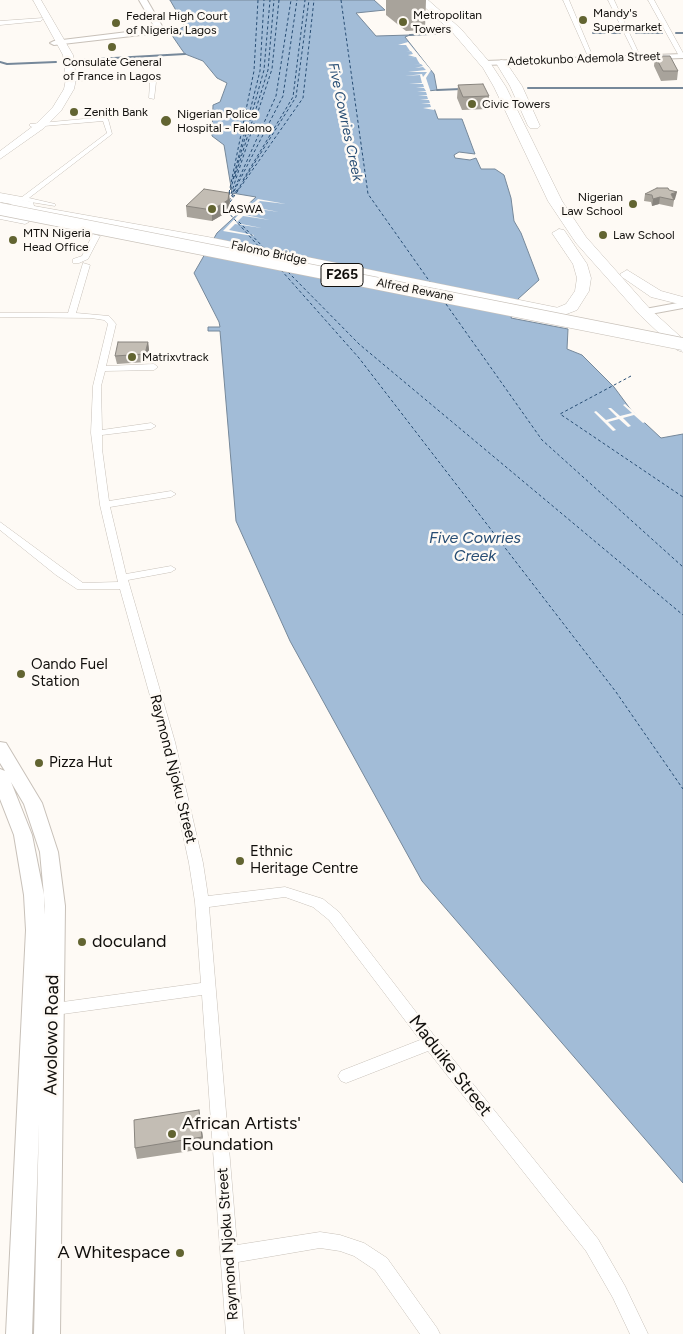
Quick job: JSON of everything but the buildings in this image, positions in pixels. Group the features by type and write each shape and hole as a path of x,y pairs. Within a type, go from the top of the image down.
{"highway":[{"path":"422,0 457,31 486,65 516,120 536,165 555,201 581,240 683,345"},
{"path":"433,0 465,26 501,64 522,96 539,137"},
{"path":"550,161 566,194 584,224 627,274 654,313 683,330"},
{"path":"536,165 547,211 582,268 584,283 572,307 559,312"},
{"path":"627,274 656,294 683,301"}],"main road":[{"path":"0,148 36,126 52,106 64,81 64,63 58,42 41,19 31,0"},
{"path":"0,156 57,110 69,89 71,79 70,63 37,0"},
{"name":"Adetokunbo Ademola Street","path":"486,65 683,57"},
{"name":"Adetokunbo Ademola Street","path":"592,60 683,57"},
{"name":"Alfred Rewane","path":"1,201 683,345"},
{"path":"0,215 158,243 222,248"},
{"name":"Falomo Bridge","path":"222,248 559,312 683,338"},
{"path":"654,313 683,307"},
{"name":"Awolowo Road","path":"0,748 33,803 49,852 55,906 43,1011 19,1334"},
{"name":"Awolowo Road","path":"0,776 23,835 34,895 43,1011 47,1334"}],"street":[{"path":"58,42 155,31 158,26 142,0"},
{"path":"566,0 592,60"},
{"path":"611,0 639,57"},
{"path":"650,0 683,57"},
{"path":"0,23 41,19"},
{"path":"71,79 145,78 154,84 152,98"},
{"path":"24,199 109,135 110,130 105,119 36,126"},
{"path":"1,201 24,199 53,205"},
{"path":"0,215 26,222"},
{"path":"76,261 85,257 96,236"},
{"path":"72,315 86,265"},
{"name":"Raymond Njoku Street","path":"0,316 98,316 106,318 112,324 97,386 96,433 105,505 123,581 169,742 189,825 202,902 235,1334"},
{"path":"101,369 154,367"},
{"path":"96,433 151,426"},
{"path":"105,505 171,494"},
{"path":"1,527 81,587 123,581 171,569"},
{"name":"Maduike Street","path":"202,902 285,892 318,903 334,916 430,1043 592,1245 639,1334"},
{"path":"43,1011 208,988"},
{"path":"346,1076 430,1043"},
{"path":"229,1255 320,1240 358,1249 381,1264 431,1334"}],"water":[{"name":"Five Cowries Creek","path":"170,0 374,0 385,10 356,13 376,36 410,35 405,37 434,74 437,90 428,91 438,119 462,119 475,154 459,152 454,155 455,158 470,160 476,158 481,169 495,169 504,175 511,198 514,221 521,233 539,280 518,299 511,318 568,329 567,349 582,355 614,387 631,410 661,438 683,434 683,1183 422,881 290,641 236,521 220,331 208,331 208,327 220,327 194,273 217,233 256,197 232,193 224,145 212,136 213,105 220,102 227,83 217,78 203,61 185,54 171,34 185,26"}],"pier":[{"path":"408,42 431,70 426,78 436,108 434,110 423,108 431,107 430,104 421,104 430,103 429,100 420,100 428,99 427,96 418,96 427,95 426,92 417,92 426,91 424,88 416,88 424,87 423,84 409,84 422,83 420,75 405,76 422,74 423,77 427,72 408,72 426,70 423,67 415,68 423,66 421,64 413,65 420,64 416,57 407,58 415,57 408,55 413,54 411,51 406,52 410,51 406,45 398,45"},
{"path":"258,199 286,204 260,201 253,207 279,212 252,208 245,215 270,220 243,216 236,223 262,228 235,224 229,230 253,236 223,231 243,210 246,210"},
{"path":"625,404 646,422 643,423 634,415 623,418 631,426 628,427 619,419 608,422 616,430 613,431 594,412 596,411 606,420 617,417 608,408 611,408 620,416 632,413 623,405"}],"waterway":[{"path":"410,35 451,33"},
{"path":"593,33 620,33"},
{"path":"636,33 662,33"},
{"path":"676,33 683,33"},
{"path":"78,60 185,54"},
{"path":"0,62 7,64 56,62"},
{"path":"528,88 683,88"},
{"path":"437,90 461,89"}],"ferry route":[{"path":"229,193 254,71 258,0"},
{"path":"233,179 260,71 264,0"},
{"path":"229,195 264,70 270,0"},
{"path":"235,177 268,70 274,0"},
{"path":"231,194 272,69 279,0"},
{"path":"233,192 276,96 291,0"},
{"path":"229,201 283,96 297,0"},
{"path":"243,180 293,97 305,0"},
{"path":"237,191 296,97 309,0"},
{"path":"230,202 303,98 314,0"},
{"path":"341,0 368,194 430,282"},
{"path":"232,197 237,190"},
{"path":"227,211 261,249"},
{"path":"239,222 265,249"},
{"path":"281,270 359,358 616,692 683,789"},
{"path":"288,272 359,344 683,615"},
{"path":"446,304 542,440 683,567"},
{"path":"631,376 560,414 683,497"}],"place":[{"name":"Mandy's Supermarket","path":"583,20"},
{"name":"Metropolitan Towers","path":"403,22"},
{"name":"Federal High Court of Nigeria, Lagos","path":"116,23"},
{"name":"Consulate General of France in Lagos","path":"112,47"},
{"name":"Civic Towers","path":"472,104"},
{"name":"Zenith Bank","path":"74,112"},
{"name":"Nigerian Police Hospital - Falomo","path":"166,121"},
{"name":"Nigerian Law School","path":"633,204"},
{"name":"LASWA","path":"212,209"},
{"name":"Law School","path":"603,235"},
{"name":"MTN Nigeria Head Office","path":"13,240"},
{"name":"Matrixvtrack","path":"132,357"},
{"name":"Oando Fuel Station","path":"21,674"},
{"name":"Pizza Hut","path":"39,763"},
{"name":"Ethnic Heritage Centre","path":"240,861"},
{"name":"doculand","path":"82,942"},
{"name":"African Artists' Foundation","path":"172,1134"},
{"name":"A Whitespace","path":"180,1253"}]}
